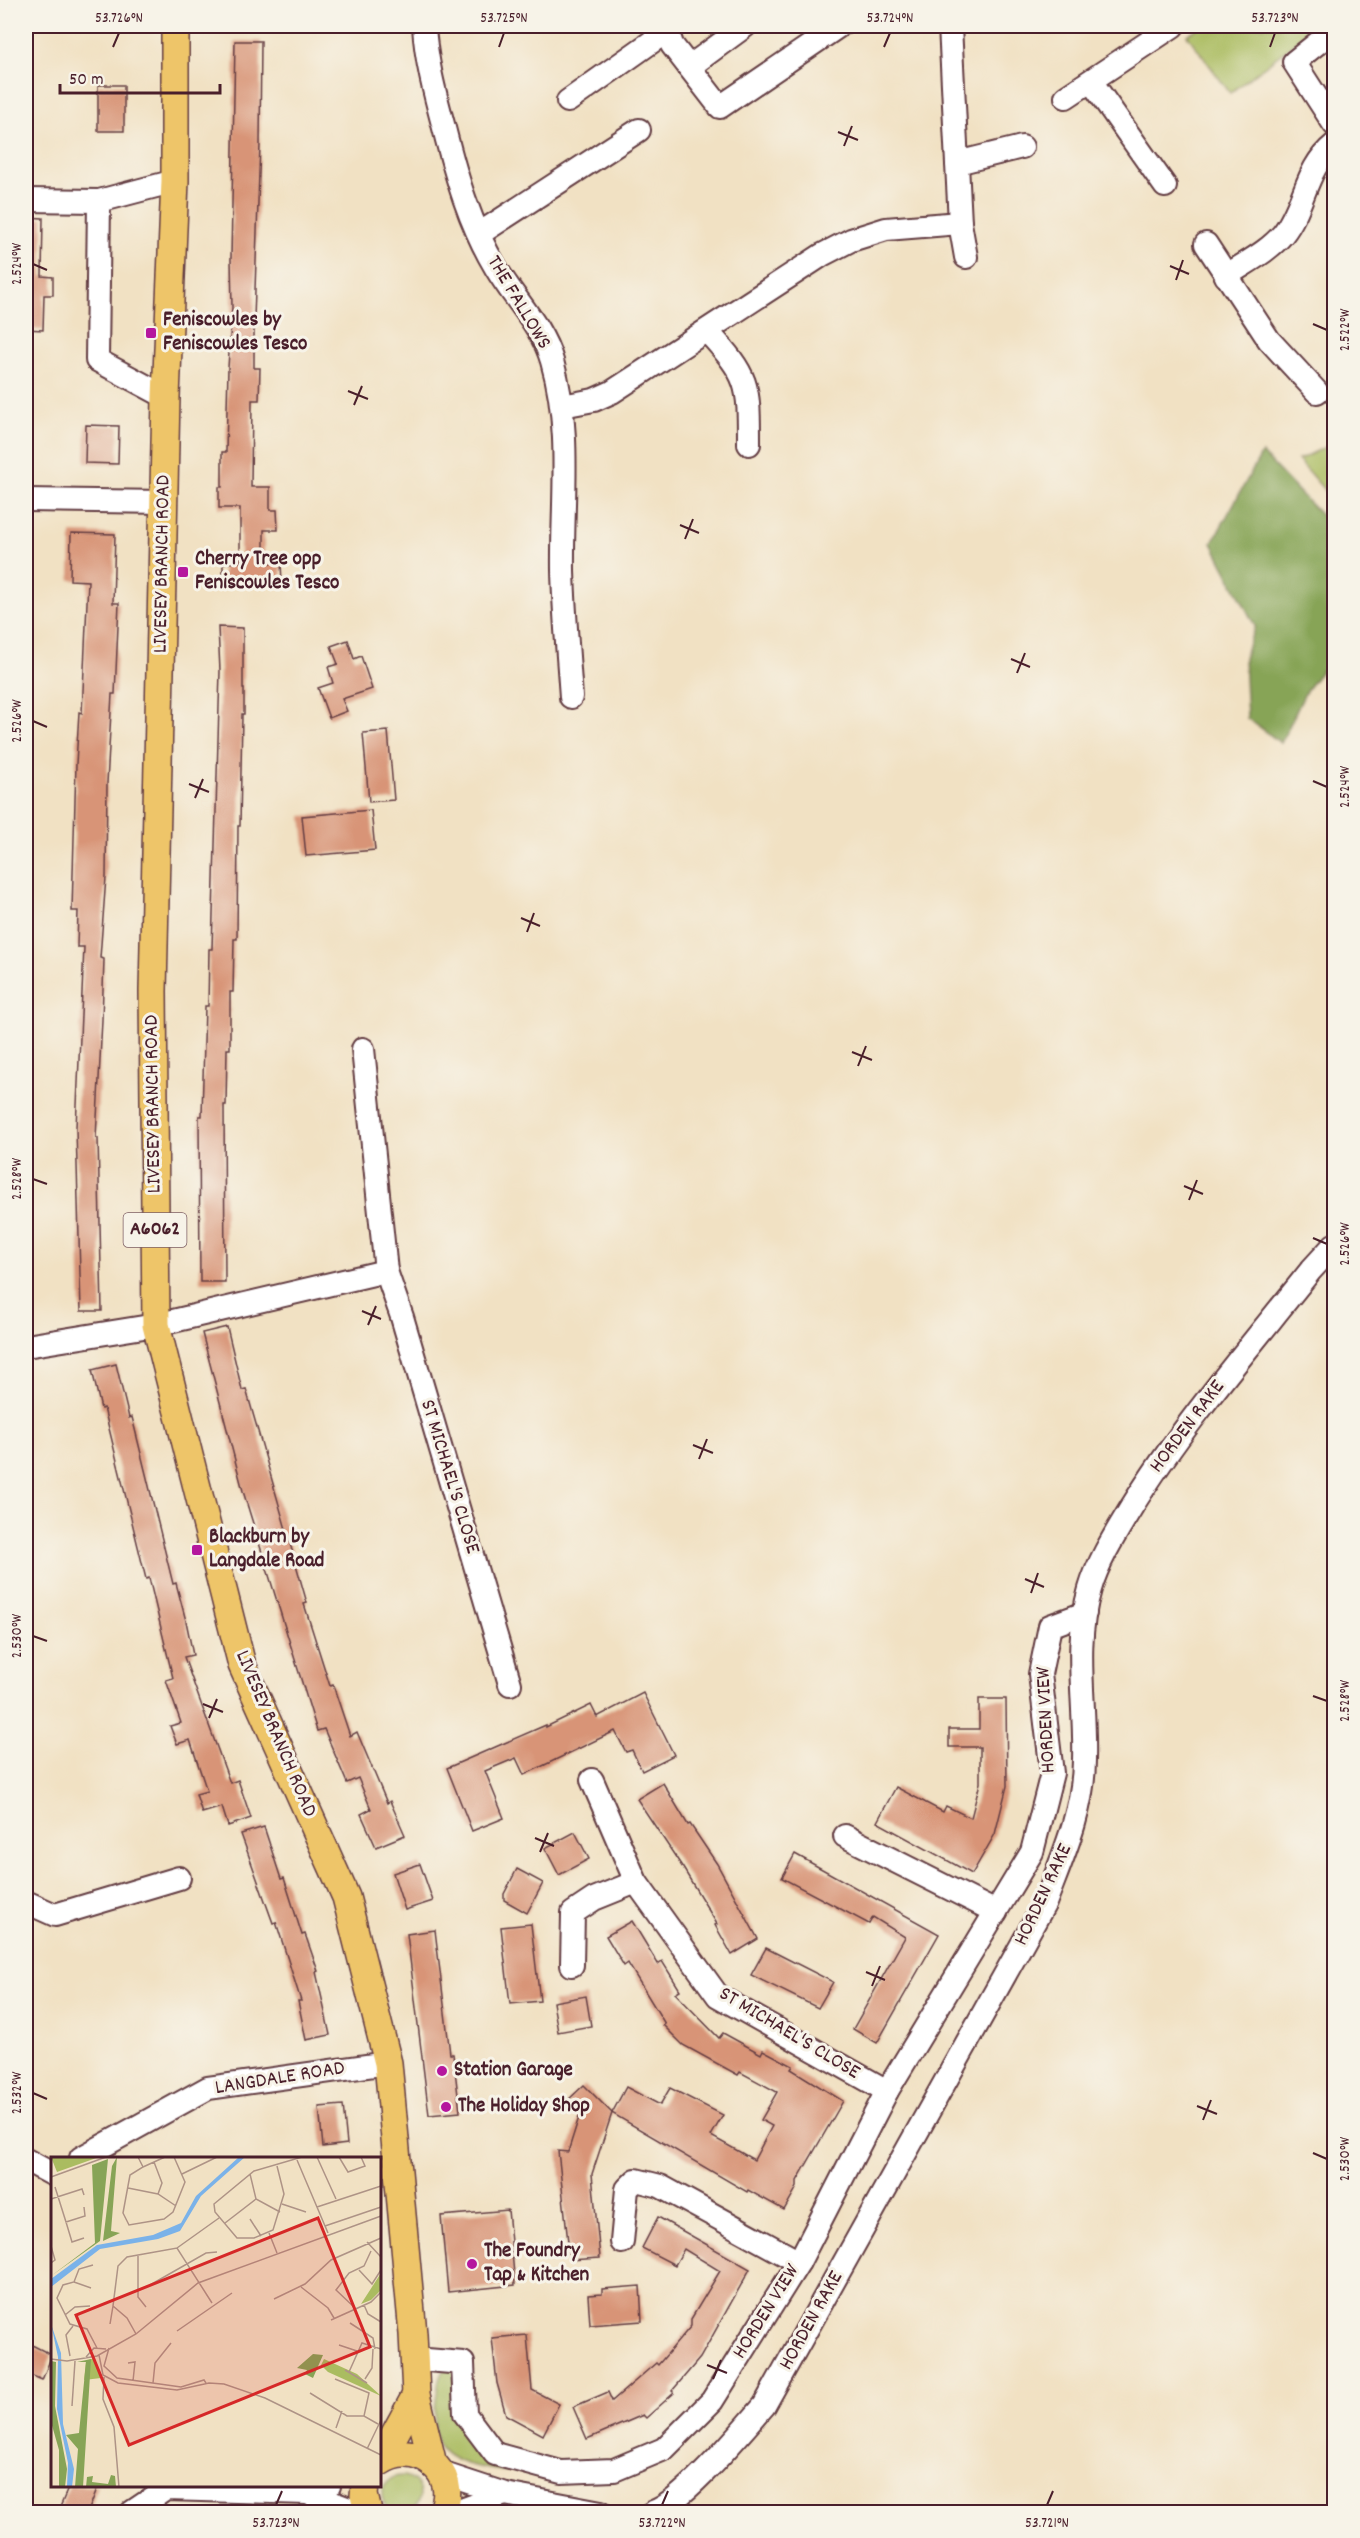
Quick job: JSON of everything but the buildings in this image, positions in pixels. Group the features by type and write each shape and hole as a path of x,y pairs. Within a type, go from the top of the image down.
{"main road":[{"name":"LIVESEY BRANCH ROAD","path":"175,26 175,181 166,397 153,991 156,1325 242,1665 346,1897 388,2062 415,2360 416,2394 437,2468 445,2484 447,2496 442,2512"},
{"name":"LIVESEY BRANCH ROAD","path":"381,2460 416,2394"},
{"name":"LIVESEY BRANCH ROAD","path":"381,2462 396,2454 406,2453 425,2458 437,2468"},
{"path":"365,2487 364,2495 368,2512"}],"street":[{"name":"THE FALLOWS","path":"424,26 429,72 456,176 479,234 496,268 548,348 562,406 564,438 563,569 572,697"},
{"path":"689,67 745,26"},
{"path":"568,101 666,28 672,45 720,107 839,26"},
{"path":"950,26 960,223 966,257"},
{"path":"1066,97 1173,26"},
{"path":"1335,30 1294,62 1335,124"},
{"path":"1091,81 1166,186"},
{"path":"479,234 639,130"},
{"path":"1226,276 1272,245 1283,233 1301,201 1318,160 1335,145"},
{"path":"957,163 1022,147"},
{"path":"26,201 99,201 175,181"},
{"path":"99,201 97,360 166,397"},
{"path":"562,406 594,400 612,392 822,255 851,240 886,229 960,223"},
{"path":"1206,244 1276,349 1317,392"},
{"path":"707,331 733,359 746,383 749,444"},
{"path":"26,500 165,502"},
{"name":"ST MICHAEL'S CLOSE","path":"363,1049 386,1272 402,1317 510,1684"},
{"name":"HORDEN RAKE","path":"656,2512 699,2476 764,2406 1045,1903 1071,1837 1084,1762 1080,1650 1090,1588 1102,1561 1162,1459 1311,1270 1335,1245"},
{"path":"26,1346 156,1325 386,1272"},
{"name":"HORDEN VIEW","path":"415,2360 463,2363 465,2414 495,2454 561,2472 614,2470 664,2449 712,2401 799,2262 887,2091 1032,1852 1052,1773 1040,1674 1050,1626 1085,1613"},
{"name":"ST MICHAEL'S CLOSE","path":"592,1780 636,1882 718,1996 887,2091"},
{"path":"845,1836 996,1912"},
{"path":"26,1902 55,1915 179,1878"},
{"path":"572,1965 573,1913 594,1899 636,1882"},
{"name":"LANGDALE ROAD","path":"83,2157 208,2088 388,2062"},
{"path":"26,2160 51,2174"},
{"path":"622,2242 627,2189 636,2180 660,2186 799,2262"},
{"path":"437,2468 506,2494 601,2512"},
{"path":"132,2512 164,2487 307,2493 357,2512"},
{"path":"307,2493 326,2487"},
{"path":"456,2512 506,2494"}],"green space":[{"path":"1201,26 1317,26 1230,93 1187,35"},
{"path":"1334,443 1334,501 1298,460"},
{"path":"1262,453 1334,529 1334,655 1307,689 1281,743 1247,718 1244,658 1255,626 1212,543"},
{"path":"447,2366 455,2374 460,2421 464,2431 478,2448 507,2468 504,2471 464,2463 446,2454 440,2447 435,2433 435,2410 441,2374"},
{"path":"401,2476 414,2482 420,2495 414,2508 401,2514 388,2508 382,2495 388,2482"}],"place":[{"name":"Feniscowles by Feniscowles Tesco","path":"151,333"},
{"name":"Cherry Tree opp Feniscowles Tesco","path":"183,572"},
{"name":"Blackburn by Langdale Road","path":"197,1550"},
{"name":"Station Garage","path":"442,2071"},
{"name":"The Holiday Shop","path":"446,2107"},
{"name":"The Foundry Tap & Kitchen","path":"472,2264"}]}
